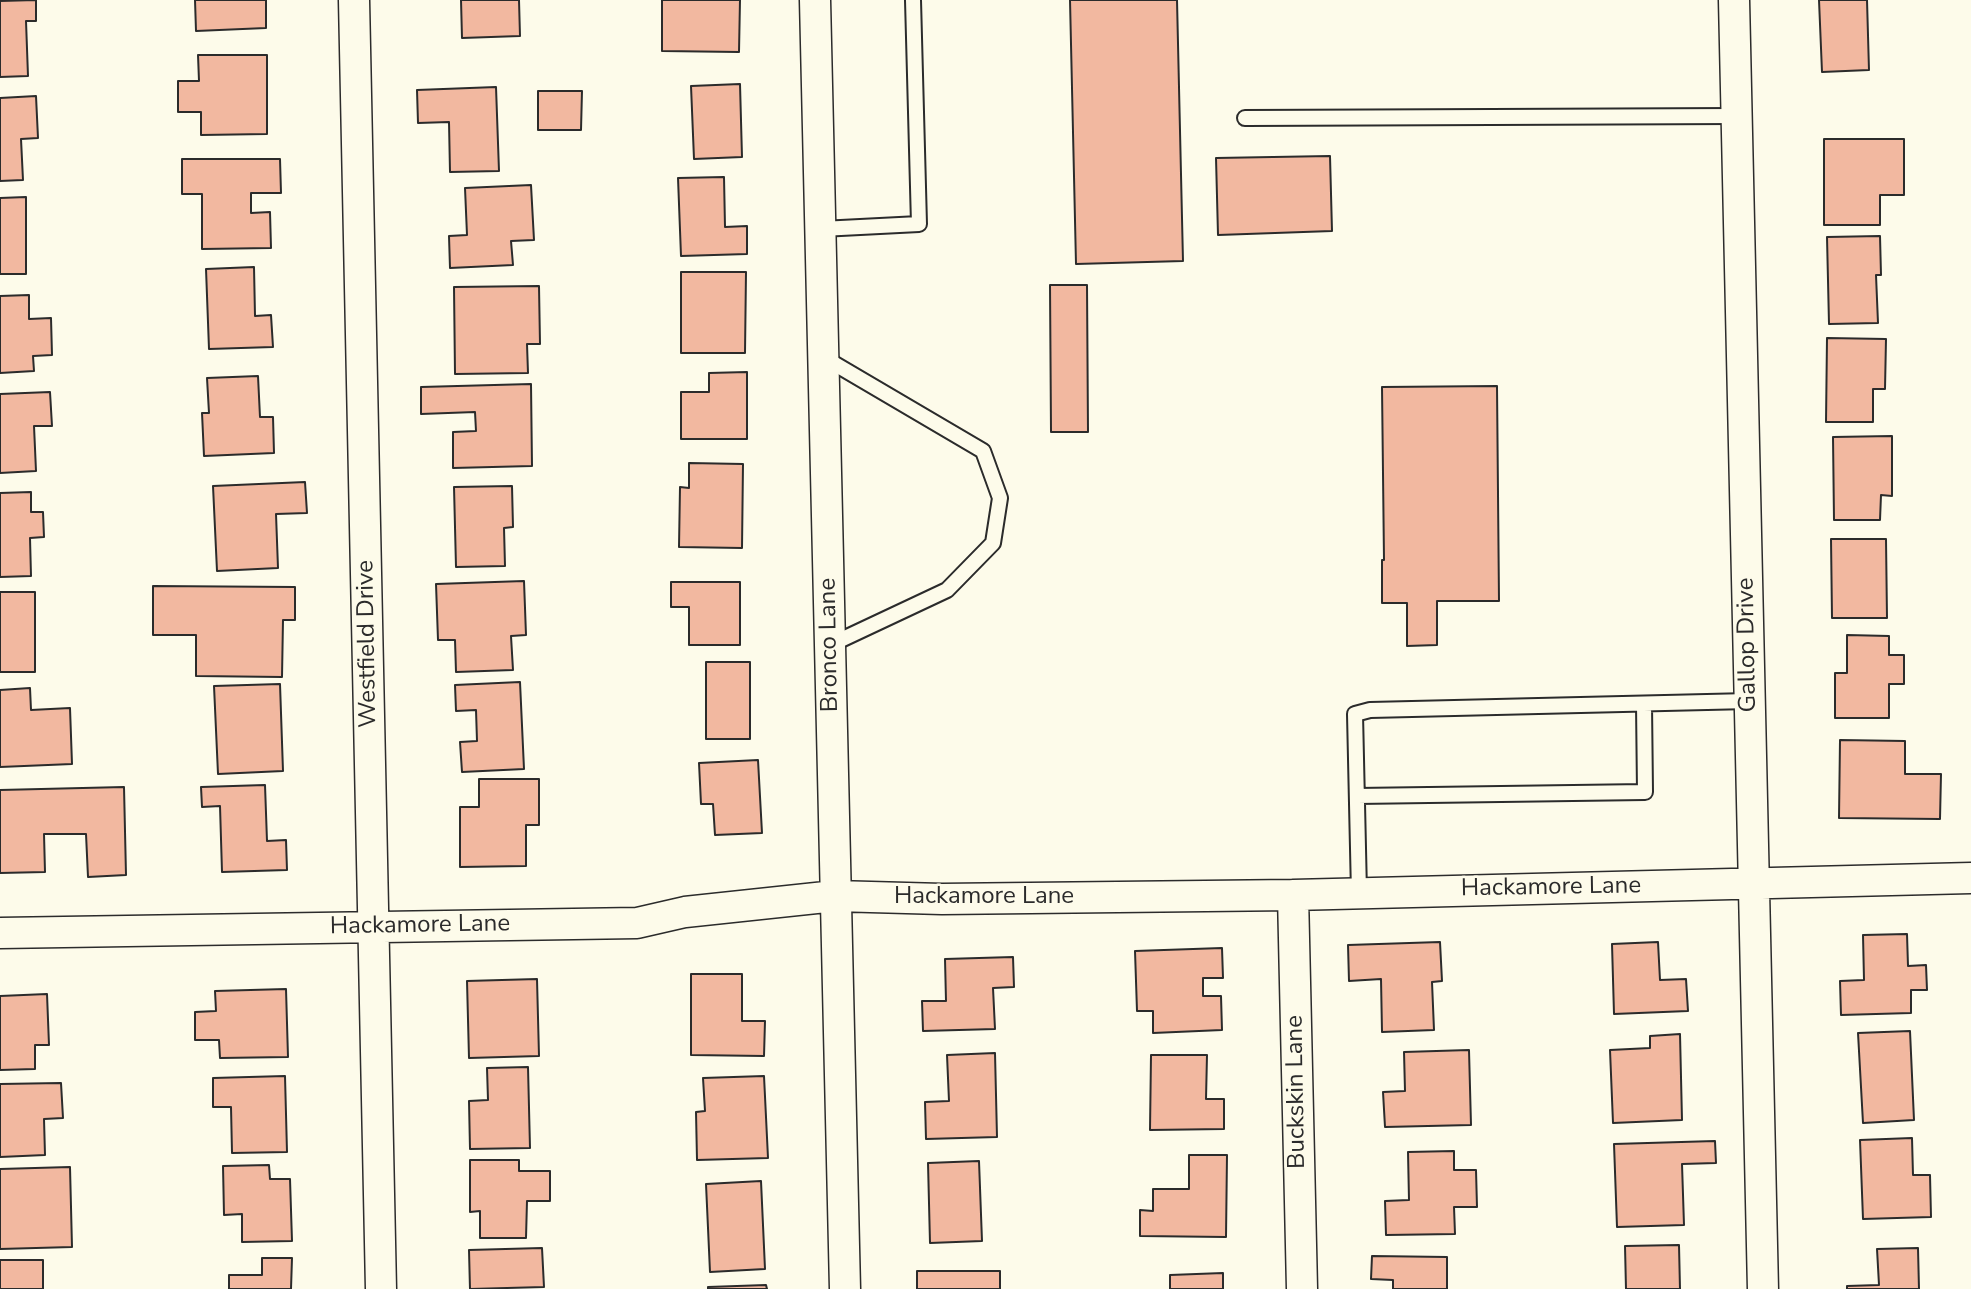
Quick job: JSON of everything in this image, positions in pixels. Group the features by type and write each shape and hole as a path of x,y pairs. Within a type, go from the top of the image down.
{"street":[{"name":"Westfield Drive","path":"354,0 381,1289"},
{"name":"Bronco Lane","path":"815,0 845,1289"},
{"name":"Gallop Drive","path":"1734,0 1763,1289"},
{"name":"Hackamore Lane","path":"0,933 637,923 685,912 835,896 942,899 1359,894 1971,878"},
{"name":"Buckskin Lane","path":"1293,895 1301,1289"}],"lane":[{"path":"821,229 919,224 913,0"},
{"path":"1245,118 1737,116"},
{"path":"823,357 983,451 1000,498 993,543 947,590 830,645"},
{"path":"1359,894 1354,714 1370,710 1749,701"},
{"path":"1357,796 1645,792 1644,704"}],"building":[{"path":"36,0 36,21 26,21 28,76 0,77 0,1"},
{"path":"195,0 266,0 266,28 196,31"},
{"path":"461,0 519,0 520,36 462,38"},
{"path":"662,0 740,0 739,52 662,51"},
{"path":"1070,0 1177,0 1183,261 1076,264"},
{"path":"1819,0 1867,0 1869,70 1822,72"},
{"path":"198,55 267,55 267,134 201,135 201,112 178,112 178,81 199,81"},
{"path":"740,84 742,157 694,159 691,86"},
{"path":"496,87 499,171 450,172 449,122 418,123 417,90"},
{"path":"538,91 582,91 581,130 538,130"},
{"path":"36,96 38,138 21,139 23,180 0,181 0,98"},
{"path":"1824,139 1904,139 1904,195 1880,195 1880,225 1824,225"},
{"path":"1330,156 1332,231 1218,235 1216,158"},
{"path":"182,159 280,159 281,193 251,193 251,213 270,212 271,248 202,249 202,194 182,194"},
{"path":"724,177 725,227 747,226 747,254 681,256 678,178"},
{"path":"531,185 534,240 511,241 513,265 450,268 449,236 467,235 465,188"},
{"path":"26,197 26,274 0,274 0,198"},
{"path":"1880,236 1881,275 1876,275 1878,323 1829,324 1827,237"},
{"path":"254,267 255,316 271,315 273,347 209,349 206,269"},
{"path":"681,272 746,272 745,353 681,353"},
{"path":"1050,285 1087,285 1088,432 1051,432"},
{"path":"539,286 540,344 527,344 528,373 455,374 454,287"},
{"path":"29,295 29,319 51,318 52,355 33,356 34,371 0,373 0,296"},
{"path":"1827,338 1886,339 1885,389 1873,389 1873,422 1826,422"},
{"path":"747,372 747,439 681,439 681,392 709,392 709,373"},
{"path":"258,376 260,417 273,417 274,453 204,456 202,413 209,413 207,378"},
{"path":"531,384 532,466 453,468 453,432 476,431 475,412 421,414 421,387"},
{"path":"1497,386 1499,601 1437,601 1437,645 1407,646 1407,603 1382,603 1382,387"},
{"path":"50,392 52,426 34,426 36,471 0,473 0,394"},
{"path":"1892,436 1892,496 1881,495 1880,520 1834,520 1833,437"},
{"path":"689,463 743,464 742,548 679,547 680,487 689,488"},
{"path":"305,482 307,513 276,514 278,568 217,571 213,486"},
{"path":"512,486 513,527 504,528 505,566 456,567 454,487"},
{"path":"31,492 31,512 43,512 44,537 30,538 31,576 0,577 0,493"},
{"path":"1831,539 1886,539 1887,618 1832,618"},
{"path":"524,581 526,635 511,636 513,670 456,672 455,640 438,640 436,584"},
{"path":"671,582 740,582 740,645 689,645 689,607 671,607"},
{"path":"153,586 295,587 295,620 283,620 282,677 196,676 196,635 153,635"},
{"path":"0,592 35,592 35,672 0,672"},
{"path":"1847,635 1889,636 1889,655 1904,655 1904,684 1889,684 1889,718 1835,718 1835,673 1847,673"},
{"path":"706,662 750,662 750,739 706,739"},
{"path":"520,682 524,769 462,772 460,742 477,741 476,710 456,711 455,685"},
{"path":"280,684 283,771 218,774 214,686"},
{"path":"30,688 31,710 70,708 72,764 0,767 0,690"},
{"path":"1840,740 1905,741 1905,774 1941,774 1940,819 1839,818"},
{"path":"758,760 762,833 715,835 713,804 701,804 699,763"},
{"path":"479,779 539,779 539,825 526,825 526,866 460,867 460,807 479,807"},
{"path":"265,785 267,841 286,840 287,870 222,872 220,806 202,807 201,787"},
{"path":"124,787 126,875 88,877 86,834 44,834 45,872 0,873 0,790"},
{"path":"1907,934 1908,966 1926,965 1927,990 1911,990 1911,1013 1841,1015 1840,981 1864,980 1863,935"},
{"path":"1440,942 1442,981 1432,982 1434,1030 1382,1032 1381,979 1349,981 1348,945"},
{"path":"1658,942 1660,980 1686,979 1688,1011 1614,1014 1612,944"},
{"path":"1222,948 1223,978 1203,978 1203,996 1221,996 1222,1030 1153,1033 1153,1011 1137,1011 1135,951"},
{"path":"1013,957 1014,987 993,988 995,1029 923,1031 922,1001 946,1001 945,959"},
{"path":"691,974 742,974 742,1021 765,1021 764,1056 691,1055"},
{"path":"537,979 539,1056 469,1058 467,981"},
{"path":"286,989 288,1057 220,1058 219,1040 195,1040 195,1012 216,1011 215,991"},
{"path":"47,994 49,1045 35,1045 35,1069 0,1070 0,996"},
{"path":"1910,1031 1914,1120 1863,1123 1858,1033"},
{"path":"1680,1034 1682,1120 1613,1123 1610,1050 1650,1048 1650,1036"},
{"path":"1469,1050 1471,1125 1385,1127 1383,1092 1405,1091 1404,1052"},
{"path":"995,1053 997,1137 926,1139 925,1102 949,1101 947,1055"},
{"path":"1151,1055 1207,1055 1206,1099 1224,1099 1224,1129 1150,1130"},
{"path":"528,1067 530,1148 470,1149 469,1101 488,1100 487,1068"},
{"path":"285,1076 287,1152 232,1153 231,1107 213,1107 213,1078"},
{"path":"764,1076 768,1158 697,1160 696,1112 705,1111 703,1078"},
{"path":"61,1083 63,1118 44,1119 45,1155 0,1157 0,1084"},
{"path":"1912,1138 1913,1175 1930,1175 1931,1217 1863,1219 1860,1140"},
{"path":"1715,1141 1716,1163 1682,1164 1684,1225 1617,1227 1614,1144"},
{"path":"1454,1151 1454,1170 1476,1170 1477,1207 1454,1207 1455,1234 1386,1235 1385,1201 1409,1200 1408,1152"},
{"path":"1189,1155 1227,1155 1226,1237 1140,1236 1140,1210 1153,1211 1153,1189 1189,1189"},
{"path":"470,1160 519,1160 519,1171 550,1171 550,1201 527,1201 526,1238 480,1238 480,1211 470,1212"},
{"path":"979,1161 982,1241 930,1243 928,1163"},
{"path":"269,1165 270,1179 290,1179 292,1241 242,1242 242,1214 224,1215 223,1166"},
{"path":"70,1167 72,1247 0,1249 0,1169"},
{"path":"761,1181 765,1269 710,1272 706,1184"},
{"path":"1679,1245 1680,1289 1626,1289 1625,1246"},
{"path":"542,1248 544,1287 470,1289 469,1250"},
{"path":"1918,1248 1919,1289 1847,1289 1847,1286 1879,1285 1877,1249"},
{"path":"1372,1256 1447,1257 1447,1289 1393,1289 1393,1280 1371,1279"},
{"path":"262,1258 292,1258 291,1289 229,1289 229,1275 262,1275"},
{"path":"0,1260 43,1260 43,1289 0,1289"},
{"path":"917,1271 1000,1271 1000,1289 917,1289"},
{"path":"1223,1273 1223,1289 1170,1289 1170,1275"},
{"path":"766,1285 767,1289 708,1289 708,1287"}]}
